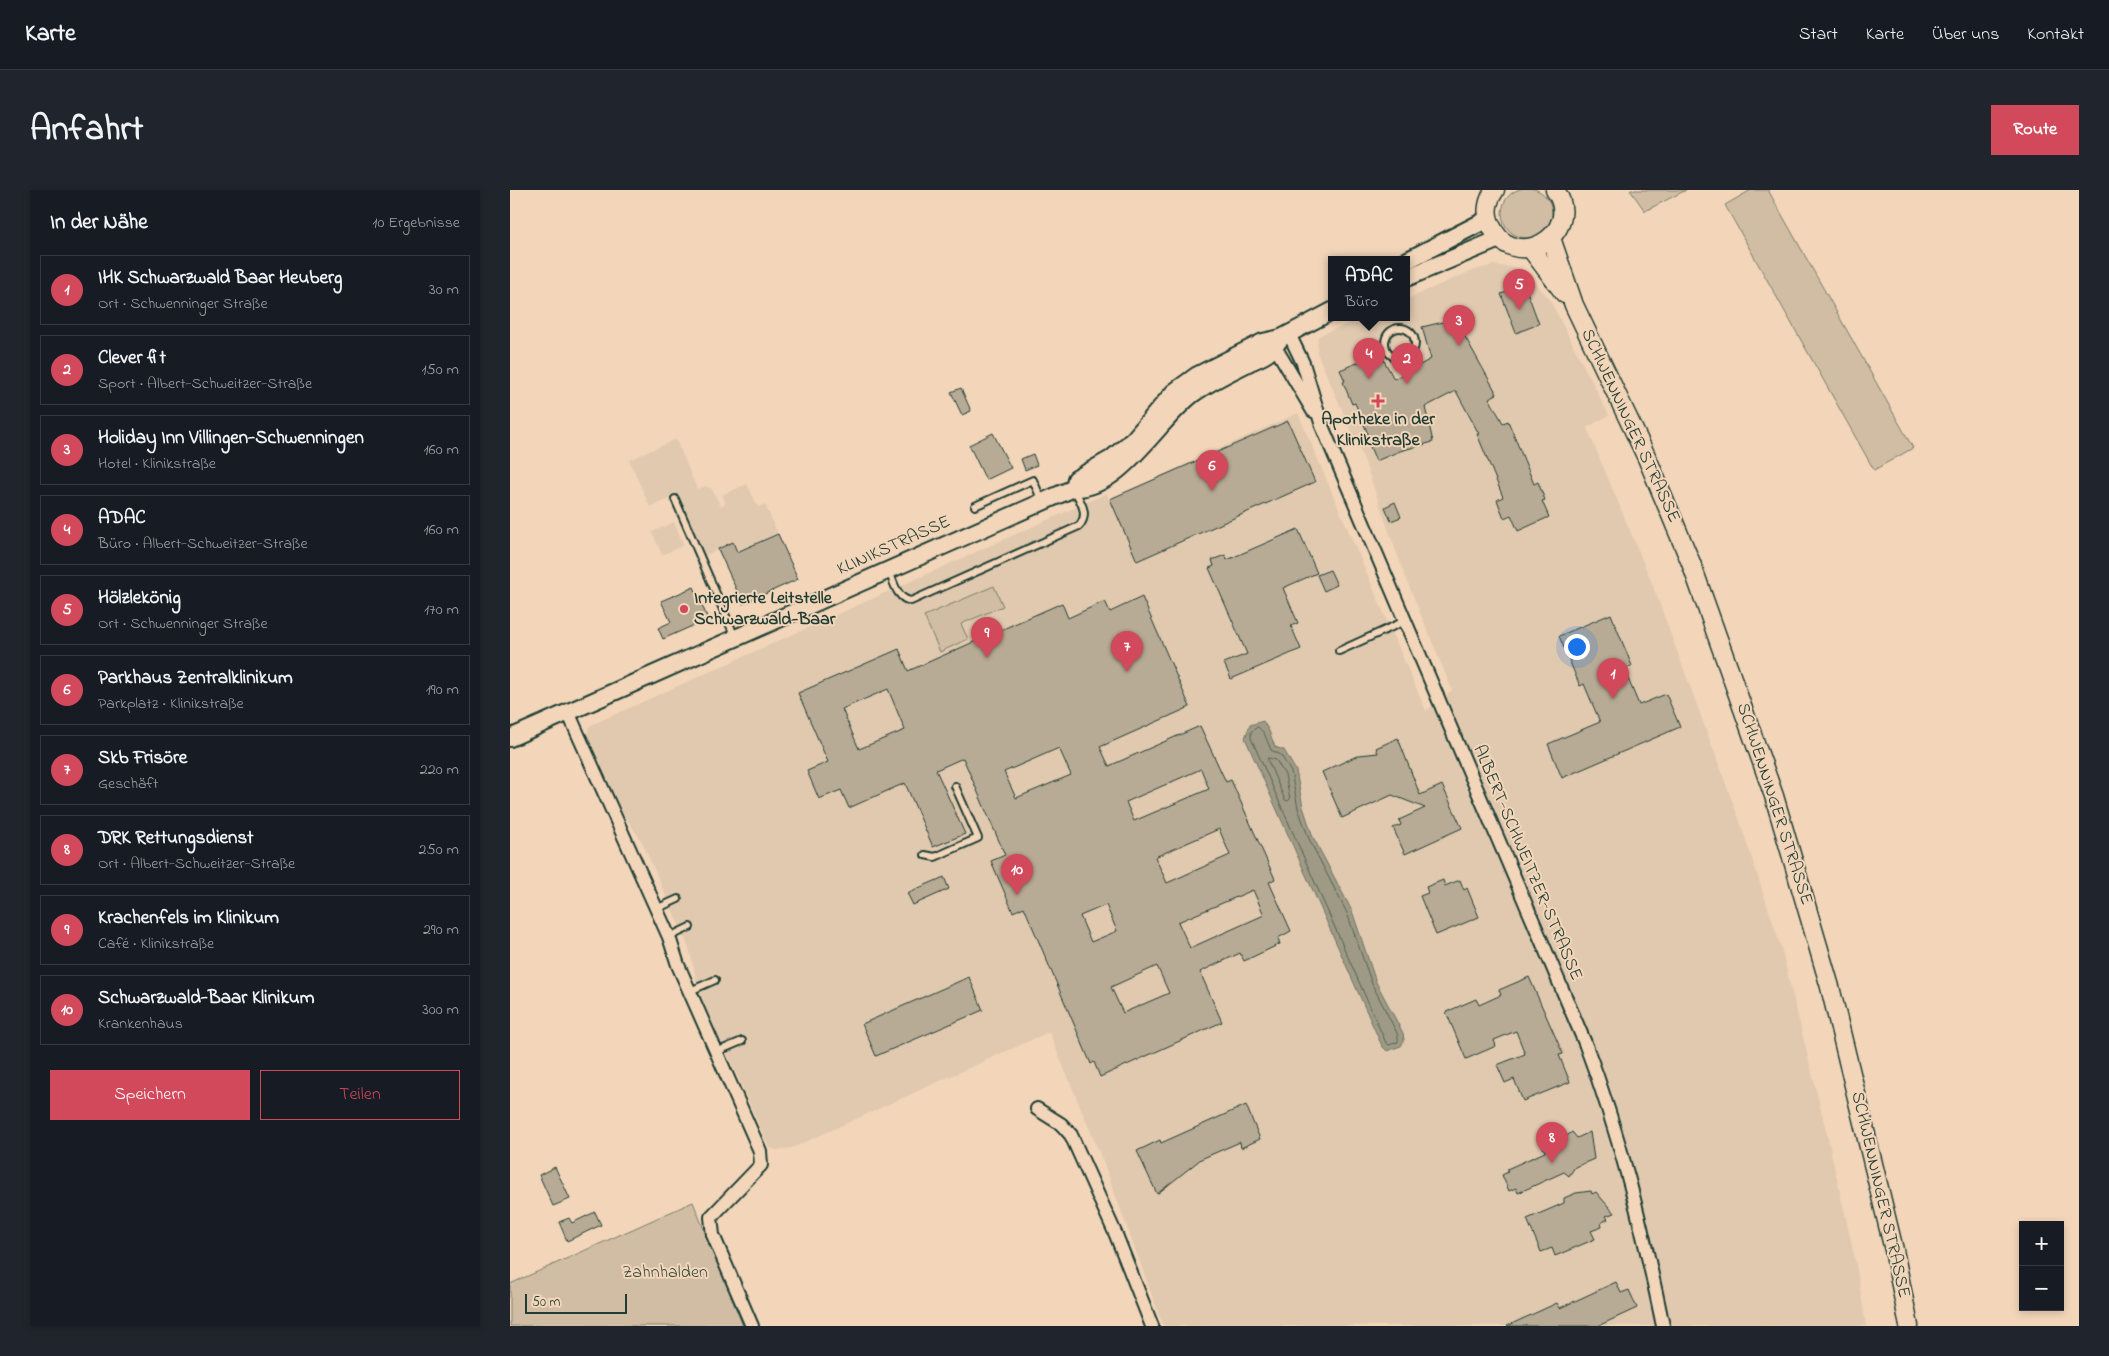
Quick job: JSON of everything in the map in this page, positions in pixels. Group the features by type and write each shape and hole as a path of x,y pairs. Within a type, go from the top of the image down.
{"main road":[{"path":"1495,190 1488,207 1488,219 1492,230 1499,239 1514,247 1531,249 1551,238 1558,229 1562,218 1562,206 1556,190"},
{"name":"SCHWENNINGER STRASSE","path":"1551,238 1574,304 1647,458 1691,563 1774,796 1796,865 1830,987 1894,1250 1909,1326"},
{"name":"SCHWENNINGER STRASSE","path":"1531,249 1574,304"}],"street":[{"path":"1410,259 1488,219"},
{"path":"1410,276 1499,239"},
{"name":"KLINIKSTRASSE","path":"510,738 1074,488 1076,479 1111,458 1134,439 1174,392 1196,376 1263,342 1281,339 1328,313"},
{"name":"ALBERT-SCHWEITZER-STRASSE","path":"1281,339 1296,384 1322,426"},
{"name":"ALBERT-SCHWEITZER-STRASSE","path":"1281,339 1303,363 1322,426 1581,1034 1604,1094 1628,1171 1661,1324"},
{"path":"568,712 669,937 690,991 760,1151 761,1165 711,1217 713,1236 752,1326"},
{"path":"1036,1109 1061,1124 1071,1135 1116,1235 1152,1326"}],"lane":[{"path":"1403,328 1412,333 1415,348 1409,355 1400,358 1387,351 1385,341 1390,332 1403,328"},
{"path":"975,506 1033,480 1042,502"},
{"path":"889,570 900,596 905,600 911,601 1079,526 1084,520 1085,513 1074,488"},
{"path":"675,499 735,638"},
{"path":"1339,651 1405,621"},
{"path":"924,855 935,857 978,838 955,786"},
{"path":"656,909 678,900"},
{"path":"669,937 690,927"},
{"path":"690,991 715,980"},
{"path":"716,1052 742,1041"}],"shaded area":[{"path":"1492,265 1521,268 1549,298 1609,415 1587,428 1652,583 1739,819 1781,947 1827,1134 1856,1263 1866,1326 1163,1326 1104,1164 1049,1032 792,1148 777,1150 769,1148 700,996 689,948 642,842 619,808 592,750 587,736 589,726 1107,493 1109,499 1298,413 1426,711 1452,690 1404,574 1364,460 1317,353 1318,336 1355,321 1410,321 1410,298 1469,272"},
{"path":"676,439 697,489 705,486 711,488 721,506 726,503 722,495 747,484 758,507 765,504 778,534 737,552 733,543 704,556 678,496 650,507 629,460"},
{"path":"674,522 684,545 662,555 652,532"}],"green space":[{"path":"1527,188 1537,190 1545,195 1550,203 1552,213 1550,223 1545,231 1537,236 1527,238 1517,236 1509,231 1504,223 1502,213 1504,203 1509,195 1517,190"},
{"path":"1630,190 1686,190 1645,211"},
{"path":"1751,190 1768,190 1913,448 1874,470 1725,205"},
{"path":"994,586 1003,606 961,624 968,639 940,652 924,616"},
{"name":"Zahnhalden","path":"693,1202 743,1326 510,1326 510,1284"}],"water":[{"path":"1263,721 1275,747 1284,750 1296,771 1303,807 1313,837 1352,911 1376,982 1403,1033 1404,1040 1401,1046 1387,1051 1382,1046 1245,738 1250,725"}],"building":[{"path":"1525,286 1539,324 1516,333 1501,294"},
{"path":"1460,318 1463,333 1497,394 1489,398 1503,423 1508,421 1534,484 1538,482 1545,500 1542,501 1549,517 1518,531 1511,515 1504,518 1497,500 1503,497 1477,434 1479,434 1456,391 1425,407 1433,442 1400,451 1376,461 1365,435 1368,434 1355,403 1352,404 1343,382 1345,381 1340,370 1380,353 1394,379 1431,359 1422,327"},
{"path":"961,388 971,411 962,415 951,392"},
{"path":"1288,421 1315,482 1137,561 1110,499"},
{"path":"993,433 1011,468 986,480 969,445"},
{"path":"1033,454 1037,465 1025,470 1021,459"},
{"path":"1395,502 1401,517 1391,521 1385,507"},
{"path":"1298,529 1317,573 1283,588 1298,623 1291,626 1301,649 1231,679 1224,663 1247,654 1209,568 1214,566 1212,560 1225,555 1227,560"},
{"path":"778,534 798,579 743,604 718,549 733,542 737,552"},
{"path":"1330,570 1337,585 1324,591 1317,575"},
{"name":"Integrierte Leitstelle Schwarzwald-Baar","path":"694,587 708,619 663,639 658,628 671,622 661,601"},
{"path":"1142,597 1190,707 1100,747 1109,766 1200,726 1226,782 1231,780 1275,879 1269,882 1291,931 1278,938 1280,944 1244,961 1240,953 1200,972 1222,1022 1100,1077 1094,1062 1091,1064 1024,907 1013,912 991,861 1005,855 963,758 936,770 965,834 933,847 905,783 849,808 841,790 819,799 807,771 828,762 798,693 899,649 908,671 1062,603 1068,618 1105,601 1110,612","holes":["888,689 905,730 859,749 842,709","1059,748 1071,775 1016,798 1004,772","1201,769 1209,789 1134,821 1126,802","1219,829 1230,855 1167,883 1155,857","1253,890 1264,915 1190,948 1178,922","1106,905 1117,931 1091,942 1080,916","1157,966 1169,993 1123,1013 1111,987"]},
{"path":"1611,614 1632,666 1624,669 1639,705 1666,694 1680,727 1562,778 1548,744 1600,722 1584,684 1580,686 1559,636"},
{"path":"1398,738 1420,795 1442,785 1462,828 1405,854 1393,828 1401,825 1399,820 1425,808 1392,795 1342,818 1322,772 1359,755 1378,753 1376,748"},
{"path":"944,877 949,889 913,905 907,893"},
{"path":"1443,880 1445,886 1460,880 1464,890 1467,888 1479,917 1436,935 1420,896 1428,893 1426,887"},
{"path":"969,977 983,1010 876,1056 862,1024"},
{"path":"1529,977 1563,1054 1559,1055 1570,1082 1523,1101 1514,1079 1505,1083 1497,1065 1525,1054 1516,1031 1494,1040 1496,1046 1466,1059 1446,1012 1476,999 1479,1005 1501,995 1499,990"},
{"path":"1246,1105 1260,1139 1241,1148 1240,1142 1201,1159 1157,1194 1137,1151 1160,1140 1161,1143"},
{"path":"1551,1129 1557,1143 1572,1132 1577,1138 1590,1132 1594,1159 1575,1167 1569,1176 1564,1172 1518,1193 1516,1188 1509,1191 1502,1175 1508,1172 1507,1169 1545,1152 1538,1134"},
{"path":"555,1167 570,1199 553,1206 539,1175"},
{"path":"1591,1191 1592,1194 1596,1192 1614,1213 1606,1216 1608,1219 1601,1223 1602,1227 1591,1231 1595,1239 1555,1256 1552,1248 1541,1252 1527,1219 1564,1203 1564,1198 1576,1193"},
{"path":"595,1212 601,1225 567,1241 559,1222 569,1218 572,1223"},
{"path":"1616,1282 1621,1293 1629,1290 1637,1308 1598,1326 1507,1326 1557,1303 1560,1308"}],"place":[{"name":"Hölzlekönig","path":"1519,310"},
{"name":"Holiday Inn Villingen-Schwenningen","path":"1459,346"},
{"name":"ADAC","path":"1369,379"},
{"name":"Clever fit","path":"1407,384"},
{"name":"Apotheke in der Klinikstraße","path":"1378,401"},
{"name":"Parkhaus Zentralklinikum","path":"1212,491"},
{"name":"Integrierte Leitstelle Schwarzwald-Baar","path":"684,609"},
{"name":"Krachenfels im Klinikum","path":"987,658"},
{"name":"Skb Frisöre","path":"1127,672"},
{"name":"IHK Schwarzwald Baar Heuberg","path":"1613,699"},
{"name":"Schwarzwald-Baar Klinikum","path":"1017,895"},
{"name":"DRK Rettungsdienst","path":"1552,1163"}]}
